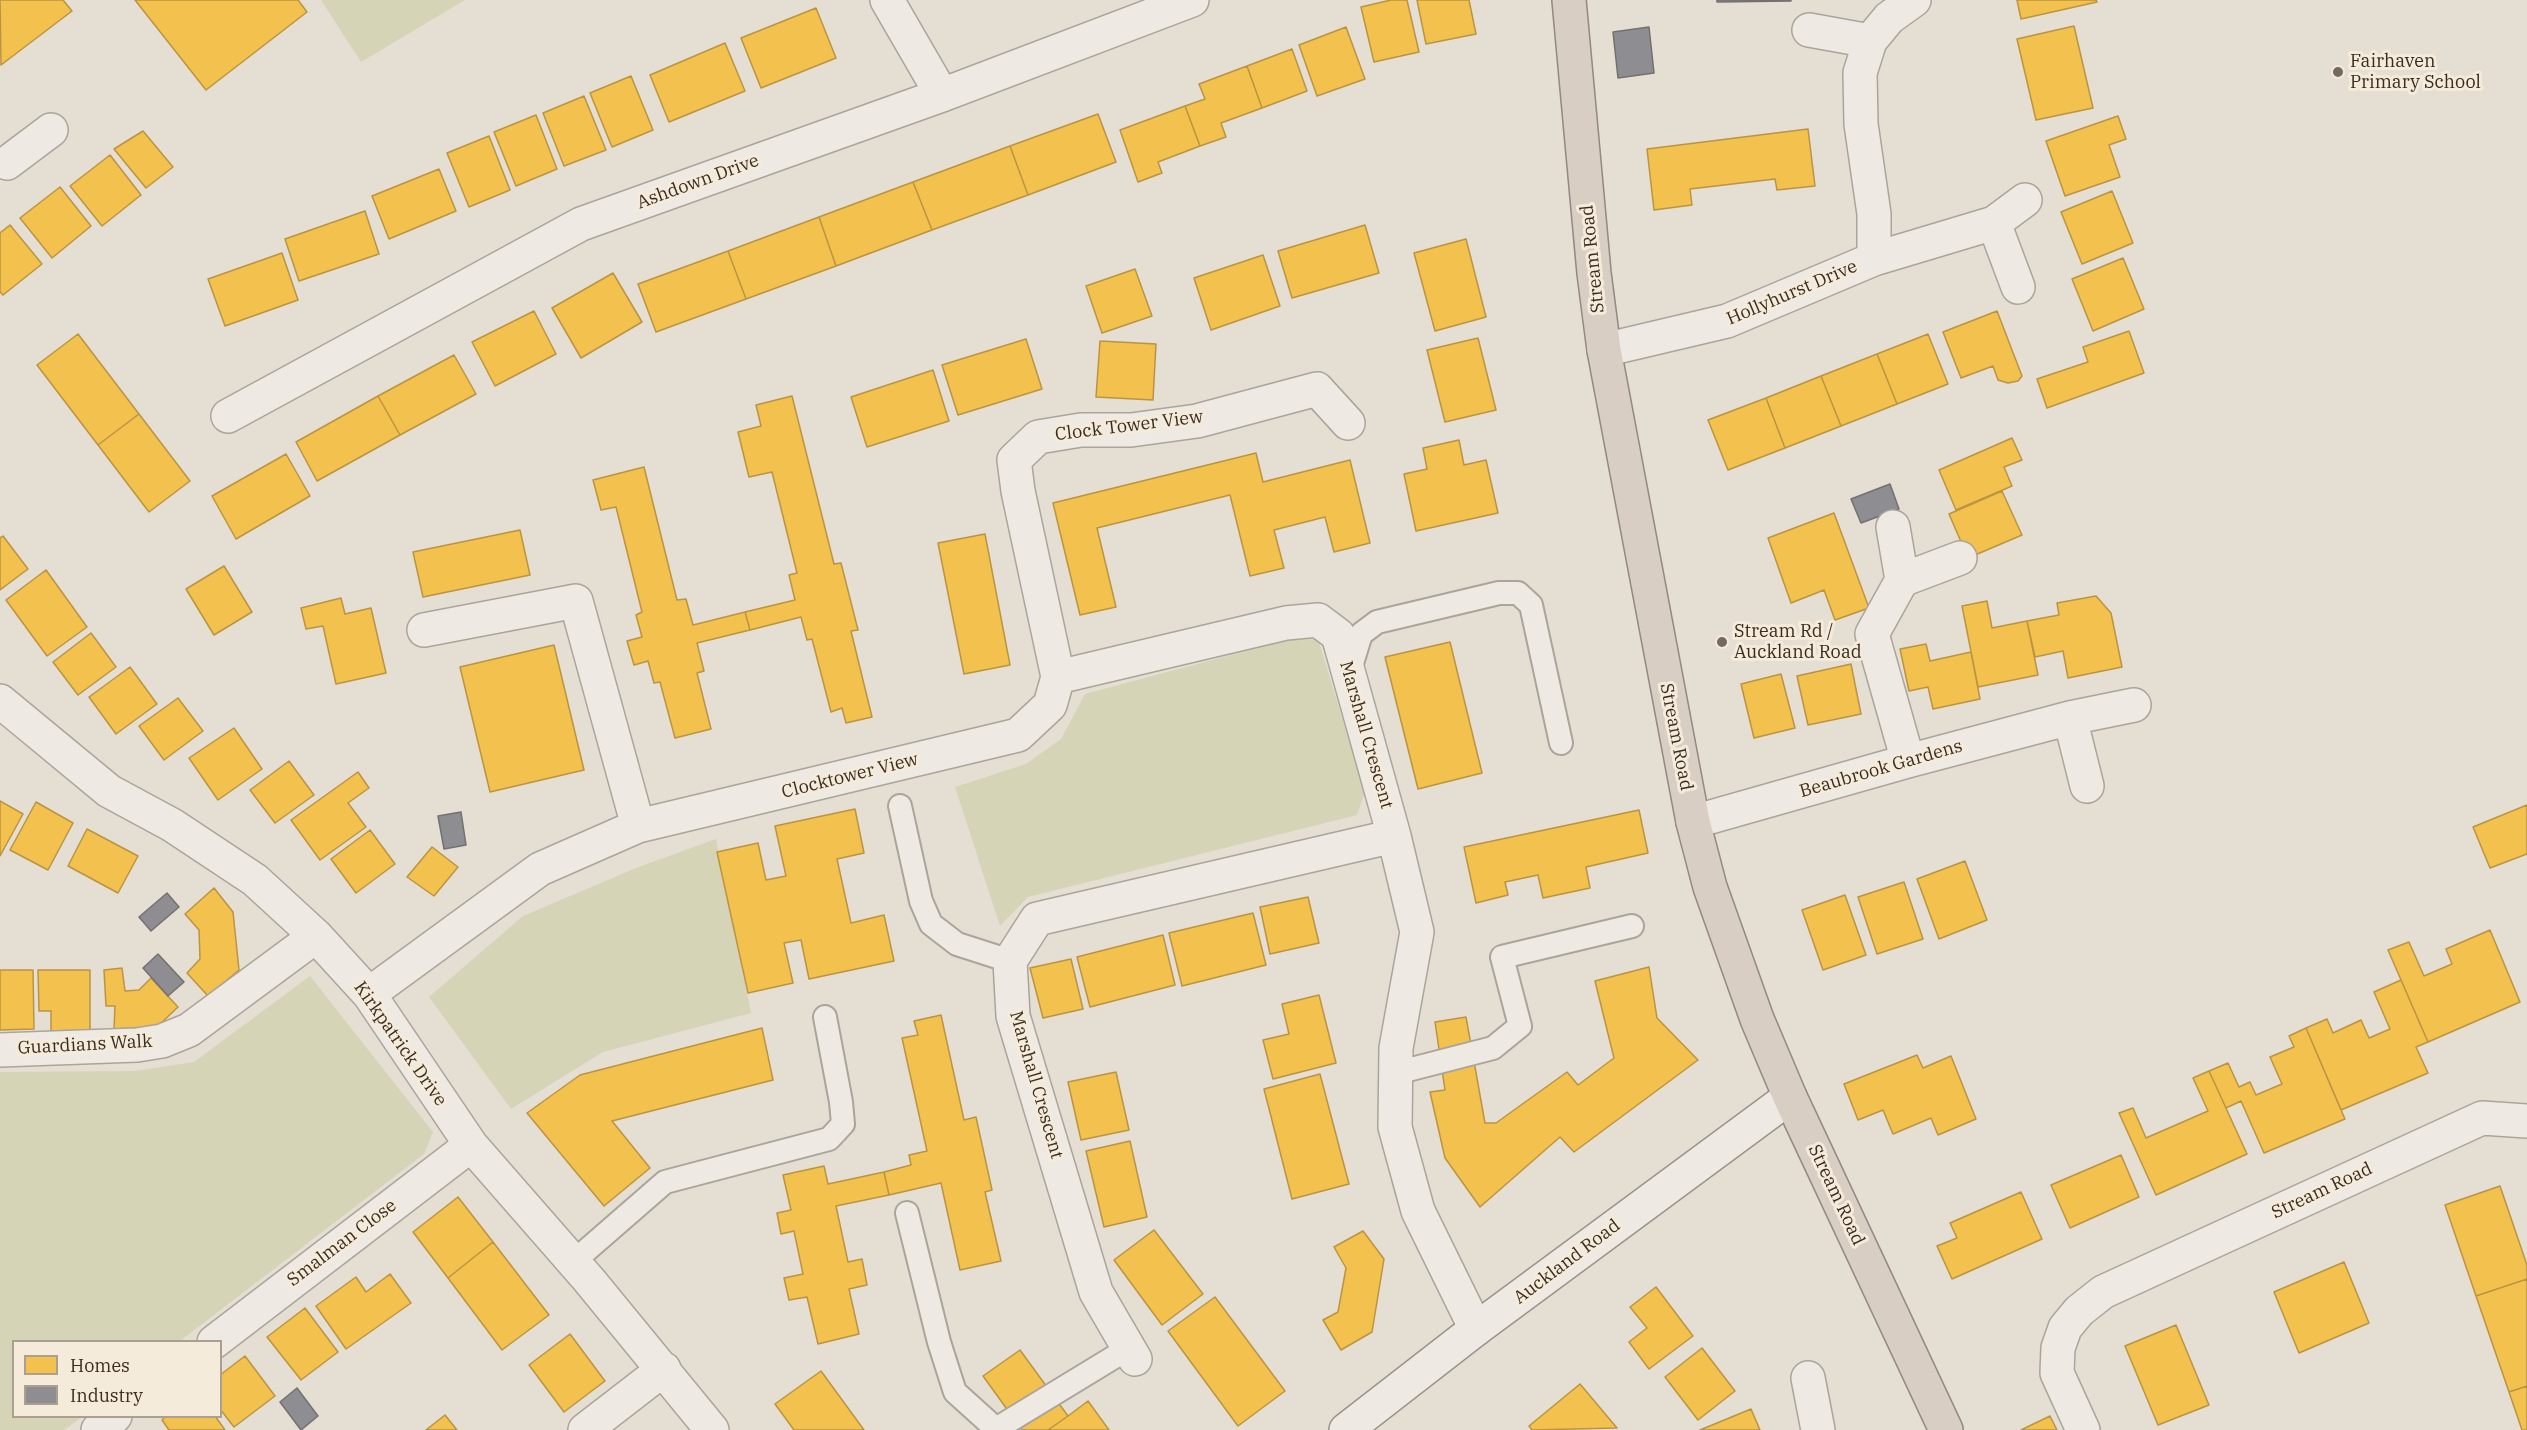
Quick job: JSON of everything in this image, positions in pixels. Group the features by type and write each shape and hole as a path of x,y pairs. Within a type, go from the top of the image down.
{"highway":[{"name":"Stream Road","path":"1569,0 1593,273 1604,350 1693,822 1732,954 1790,1097 1946,1430"}],"street":[{"path":"887,0 942,95"},
{"name":"Ashdown Drive","path":"228,416 580,224 942,95 1192,0"},
{"name":"Hollyhurst Drive","path":"1874,259 1874,214 1861,124 1860,73 1870,42 1889,18 1914,0"},
{"path":"1809,30 1870,42"},
{"path":"2,161 51,130"},
{"name":"Hollyhurst Drive","path":"1604,350 1727,321 1874,259 1994,223 2025,200"},
{"path":"1994,223 2018,287"},
{"name":"Clock Tower View","path":"1058,677 1018,491 1014,460 1038,437 1081,430 1131,430 1197,421 1317,389 1347,423"},
{"path":"1893,526 1902,580 1872,634 1908,761"},
{"path":"1902,580 1960,558"},
{"path":"424,630 576,601 638,826"},
{"name":"Marshall Crescent","path":"1058,677 1286,623 1318,620 1338,635 1394,836 1417,932 1396,1048 1395,1127 1418,1211 1476,1329"},
{"name":"Clocktower View","path":"369,994 540,869 638,826 1018,735 1050,705 1058,677"},
{"name":"Kirkpatrick Drive","path":"0,701 109,791 171,825 255,880 316,936 369,994 471,1145 664,1369 712,1430"},
{"name":"Beaubrook Gardens","path":"1693,822 2070,718 2134,705"},
{"path":"2070,718 2087,786"},
{"path":"1010,960 1037,918 1394,836"},
{"name":"Guardians Walk","path":"0,1050 162,1041 189,1030 316,936"},
{"name":"Marshall Crescent","path":"1010,960 1013,1016 1096,1292 1132,1353"},
{"name":"Auckland Road","path":"1351,1429 1476,1329 1790,1097"},
{"name":"Stream Road","path":"2083,1430 2057,1373 2058,1348 2065,1328 2079,1311 2103,1292 2482,1118 2527,1121"},
{"name":"Smalman Close","path":"215,1340 471,1145"},
{"path":"585,1430 664,1369"},
{"path":"1808,1378 1818,1430"},
{"path":"98,1430 113,1418"}],"lane":[{"path":"1349,673 1361,634 1377,622 1499,593 1518,592 1531,605 1561,743"},
{"path":"900,806 921,901 931,924 957,944 1010,960"},
{"path":"1396,1073 1493,1048 1520,1026 1502,957 1632,926"},
{"path":"573,1262 665,1182 829,1139 843,1124 825,1017"},
{"path":"907,1213 939,1342 955,1392 996,1429 1132,1353"}],"shaded area":[{"path":"321,0 465,0 361,62"},
{"path":"1318,639 1365,792 1357,815 1028,897 1000,926 955,787 1026,764 1061,739 1085,694 1287,640"},
{"path":"716,839 751,1013 603,1052 511,1109 429,997 523,916 636,868"},
{"path":"310,976 433,1132 424,1154 181,1340 12,1340 12,1418 81,1418 64,1430 0,1430 0,1072 135,1071 194,1062"}],"building: Homes":[{"path":"0,0 63,0 72,11 1,65"},
{"path":"135,0 298,0 307,12 206,90"},
{"path":"1391,0 1407,0 1419,52 1374,62 1361,7"},
{"path":"1417,0 1469,0 1476,34 1426,44"},
{"path":"2017,0 2096,0 2097,2 2021,19"},
{"path":"816,8 836,58 761,88 741,38"},
{"path":"2074,26 2093,108 2036,120 2017,39"},
{"path":"1346,27 1365,79 1317,96 1299,45"},
{"path":"725,43 745,91 669,122 650,75"},
{"path":"1292,49 1307,91 1262,108 1247,66"},
{"path":"1247,66 1262,108 1221,123 1226,137 1200,146 1185,106 1205,99 1199,84"},
{"path":"631,76 653,130 612,147 590,93"},
{"path":"584,96 606,150 564,166 543,113"},
{"path":"1185,106 1200,146 1158,162 1162,173 1138,182 1120,130"},
{"path":"1098,114 1116,162 1028,195 1010,146"},
{"path":"536,115 557,169 516,186 494,132"},
{"path":"2118,116 2126,139 2109,145 2120,177 2065,196 2046,141"},
{"path":"1808,129 1815,186 1777,190 1775,179 1690,189 1692,205 1654,210 1647,149"},
{"path":"143,131 173,167 146,188 114,149"},
{"path":"489,136 510,190 469,207 447,153"},
{"path":"1010,146 1028,195 932,230 913,182"},
{"path":"110,155 141,195 102,226 70,186"},
{"path":"439,169 456,211 389,239 372,196"},
{"path":"913,182 932,230 836,266 819,217"},
{"path":"60,187 91,226 52,258 20,218"},
{"path":"2112,191 2133,243 2082,264 2061,212"},
{"path":"365,211 379,254 299,281 285,239"},
{"path":"819,217 836,266 746,299 728,251"},
{"path":"10,225 42,264 3,295 0,292 0,233"},
{"path":"1365,225 1379,273 1292,298 1278,251"},
{"path":"1466,239 1486,317 1435,331 1414,253"},
{"path":"728,251 746,299 656,332 638,284"},
{"path":"282,253 298,300 225,326 208,279"},
{"path":"1263,255 1280,306 1211,330 1194,278"},
{"path":"2123,258 2144,309 2093,331 2072,279"},
{"path":"1135,269 1152,316 1102,333 1086,286"},
{"path":"613,273 642,322 581,358 552,308"},
{"path":"534,311 556,354 495,386 472,342"},
{"path":"1997,311 2022,376 2018,381 2008,383 1998,380 1993,366 1961,378 1943,332"},
{"path":"2129,331 2144,373 2047,408 2037,379 2088,362 2083,347"},
{"path":"78,334 139,414 98,445 37,365"},
{"path":"1928,334 1948,384 1897,404 1877,354"},
{"path":"1478,338 1496,410 1445,422 1427,350"},
{"path":"1026,339 1042,389 958,415 942,365"},
{"path":"1100,341 1156,344 1153,400 1096,397"},
{"path":"1877,354 1897,404 1841,426 1821,376"},
{"path":"454,355 476,394 400,435 378,396"},
{"path":"933,370 949,421 867,447 851,397"},
{"path":"1821,376 1841,426 1785,448 1766,398"},
{"path":"378,396 400,435 317,481 296,442"},
{"path":"792,396 834,564 841,563 858,630 851,631 872,717 846,723 842,708 831,712 812,639 807,640 801,617 750,630 745,612 795,600 789,575 797,573 772,472 749,477 738,432 761,426 756,405"},
{"path":"1766,398 1785,448 1728,470 1708,420"},
{"path":"139,414 190,481 149,512 98,445"},
{"path":"2012,438 2022,460 2004,467 2012,486 1956,510 1939,470"},
{"path":"1459,440 1464,465 1486,460 1498,513 1416,531 1404,474 1427,469 1423,448"},
{"path":"1256,453 1263,482 1350,460 1370,543 1334,552 1325,517 1274,530 1284,568 1250,576 1230,495 1097,528 1116,607 1080,615 1053,503"},
{"path":"286,454 310,496 236,539 212,496"},
{"path":"644,467 677,600 686,599 693,625 745,612 750,630 697,643 704,671 697,673 711,729 675,738 660,682 654,683 648,661 634,665 627,641 642,637 636,615 642,612 616,507 601,510 593,480"},
{"path":"2002,491 2022,535 1968,558 1949,514"},
{"path":"1834,513 1869,608 1835,620 1824,590 1791,603 1768,538"},
{"path":"520,530 530,575 423,597 413,552"},
{"path":"985,534 1010,665 964,674 938,543"},
{"path":"3,536 28,569 0,590 0,538"},
{"path":"224,566 252,612 214,635 186,589"},
{"path":"46,570 87,627 47,656 6,600"},
{"path":"2096,596 2111,613 2122,667 2068,678 2063,651 2035,657 2027,621 2059,615 2057,603"},
{"path":"341,598 345,614 371,608 386,673 336,684 323,626 306,629 301,608"},
{"path":"1987,601 1992,628 2027,621 2038,675 1978,687 1962,606"},
{"path":"91,633 116,667 78,695 53,662"},
{"path":"1450,642 1482,773 1418,789 1385,657"},
{"path":"1926,644 1930,661 1971,652 1980,699 1933,709 1928,687 1909,691 1900,649"},
{"path":"554,645 584,770 490,792 460,667"},
{"path":"1851,664 1861,714 1808,725 1797,676"},
{"path":"130,667 157,704 116,734 89,697"},
{"path":"1781,674 1795,728 1754,738 1741,684"},
{"path":"178,698 203,731 164,760 139,726"},
{"path":"234,728 262,769 218,800 189,758"},
{"path":"289,761 314,795 275,823 250,790"},
{"path":"358,772 369,788 348,803 366,827 320,860 291,820"},
{"path":"0,801 23,814 0,856"},
{"path":"36,802 73,823 48,870 10,850"},
{"path":"2527,805 2527,854 2490,868 2473,827"},
{"path":"855,809 864,853 837,859 851,923 884,915 894,961 809,979 801,940 784,943 793,983 748,993 717,852 758,843 766,880 786,876 775,826"},
{"path":"1639,810 1648,853 1586,867 1590,888 1543,898 1538,875 1505,882 1508,895 1476,903 1464,847"},
{"path":"87,829 138,856 118,893 68,866"},
{"path":"370,830 395,864 356,893 331,859"},
{"path":"432,847 458,867 434,896 407,877"},
{"path":"1965,861 1987,920 1939,939 1917,879"},
{"path":"1904,882 1923,939 1877,954 1858,897"},
{"path":"214,888 233,912 239,970 208,996 187,973 200,959 199,930 185,914"},
{"path":"1845,895 1866,955 1823,970 1802,910"},
{"path":"1308,897 1319,943 1270,954 1260,907"},
{"path":"1253,913 1266,965 1182,986 1169,933"},
{"path":"2490,930 2520,1002 2428,1042 2388,950 2409,942 2424,976 2452,964 2446,949"},
{"path":"1163,935 1175,985 1090,1007 1077,957"},
{"path":"1071,959 1083,1009 1043,1018 1030,968"},
{"path":"1649,967 1657,1018 1698,1060 1574,1152 1560,1137 1480,1207 1445,1158 1430,1092 1445,1090 1435,1022 1466,1017 1485,1123 1496,1123 1567,1072 1578,1085 1614,1058 1595,981"},
{"path":"122,968 125,991 139,990 151,978 178,1007 157,1027 114,1029 115,1006 106,1006 104,970"},
{"path":"0,970 33,970 34,1029 0,1030"},
{"path":"38,970 90,970 90,1030 51,1031 51,1011 39,1011"},
{"path":"2401,980 2428,1042 2416,1047 2428,1073 2341,1110 2306,1028 2327,1019 2333,1033 2361,1020 2369,1038 2390,1029 2374,992"},
{"path":"1319,995 1336,1063 1273,1079 1263,1040 1289,1034 1282,1004"},
{"path":"941,1015 964,1120 976,1117 992,1190 985,1192 1001,1261 960,1270 941,1183 889,1195 884,1172 911,1165 909,1155 927,1151 902,1038 918,1035 914,1021"},
{"path":"762,1028 773,1080 612,1121 650,1168 604,1206 527,1113 580,1075"},
{"path":"2306,1028 2345,1119 2264,1153 2241,1101 2226,1108 2209,1071 2228,1063 2239,1087 2250,1082 2256,1095 2282,1084 2270,1057 2294,1047 2289,1036"},
{"path":"1917,1055 1923,1068 1951,1056 1976,1119 1938,1135 1931,1118 1893,1134 1883,1110 1858,1120 1844,1084"},
{"path":"2209,1071 2247,1154 2156,1195 2119,1113 2133,1108 2146,1138 2208,1111 2193,1078"},
{"path":"1116,1072 1129,1130 1081,1140 1068,1082"},
{"path":"1320,1074 1349,1184 1292,1199 1264,1089"},
{"path":"1130,1141 1147,1217 1104,1227 1086,1151"},
{"path":"2121,1155 2139,1197 2070,1228 2051,1185"},
{"path":"824,1166 828,1184 884,1172 889,1195 836,1206 848,1262 862,1259 867,1285 849,1289 859,1334 818,1344 807,1297 789,1300 784,1278 803,1274 794,1231 781,1234 777,1213 791,1210 783,1175"},
{"path":"2500,1186 2527,1265 2527,1279 2476,1296 2445,1205"},
{"path":"2021,1192 2042,1239 1952,1279 1937,1246 1957,1238 1950,1223"},
{"path":"458,1197 493,1242 448,1278 413,1232"},
{"path":"1154,1230 1203,1294 1162,1325 1114,1260"},
{"path":"1363,1231 1384,1259 1372,1332 1341,1350 1323,1320 1338,1312 1346,1268 1334,1247"},
{"path":"493,1242 549,1315 502,1350 448,1278"},
{"path":"2344,1262 2369,1323 2299,1353 2274,1292"},
{"path":"390,1274 411,1303 346,1349 316,1306 356,1277 366,1292"},
{"path":"2527,1279 2527,1386 2509,1392 2476,1296"},
{"path":"1656,1287 1693,1336 1649,1369 1629,1342 1647,1328 1630,1307"},
{"path":"1215,1297 1285,1391 1238,1426 1168,1331"},
{"path":"305,1308 338,1352 301,1380 267,1337"},
{"path":"2176,1325 2209,1405 2158,1425 2125,1346"},
{"path":"570,1334 605,1381 564,1412 529,1365"},
{"path":"1702,1348 1735,1391 1698,1420 1665,1377"},
{"path":"1020,1350 1068,1416 1048,1430 1022,1430 983,1376"},
{"path":"245,1356 275,1396 234,1427 222,1412 222,1373"},
{"path":"821,1371 864,1430 794,1430 775,1404"},
{"path":"1580,1384 1617,1428 1532,1430 1529,1426"},
{"path":"2527,1386 2527,1430 2522,1430 2509,1392"},
{"path":"1088,1401 1109,1430 1048,1430 1068,1416"},
{"path":"1751,1409 1760,1430 1700,1430"},
{"path":"445,1415 457,1430 426,1430"},
{"path":"2050,1416 2057,1430 2021,1430"},
{"path":"164,1418 216,1418 225,1430 169,1430 162,1420"}],"building: Industry":[{"path":"1717,0 1791,0 1791,1 1717,2"},
{"path":"1649,27 1654,73 1618,78 1613,32"},
{"path":"1890,484 1899,509 1861,523 1851,499"},
{"path":"461,812 466,845 444,849 438,816"},
{"path":"167,893 179,907 151,931 139,917"},
{"path":"158,954 184,982 168,996 143,968"},
{"path":"297,1388 318,1416 301,1430 280,1402"}],"place":[{"name":"Fairhaven Primary School","path":"2338,72"},
{"name":"Stream Rd / Auckland Road","path":"1722,642"}]}
